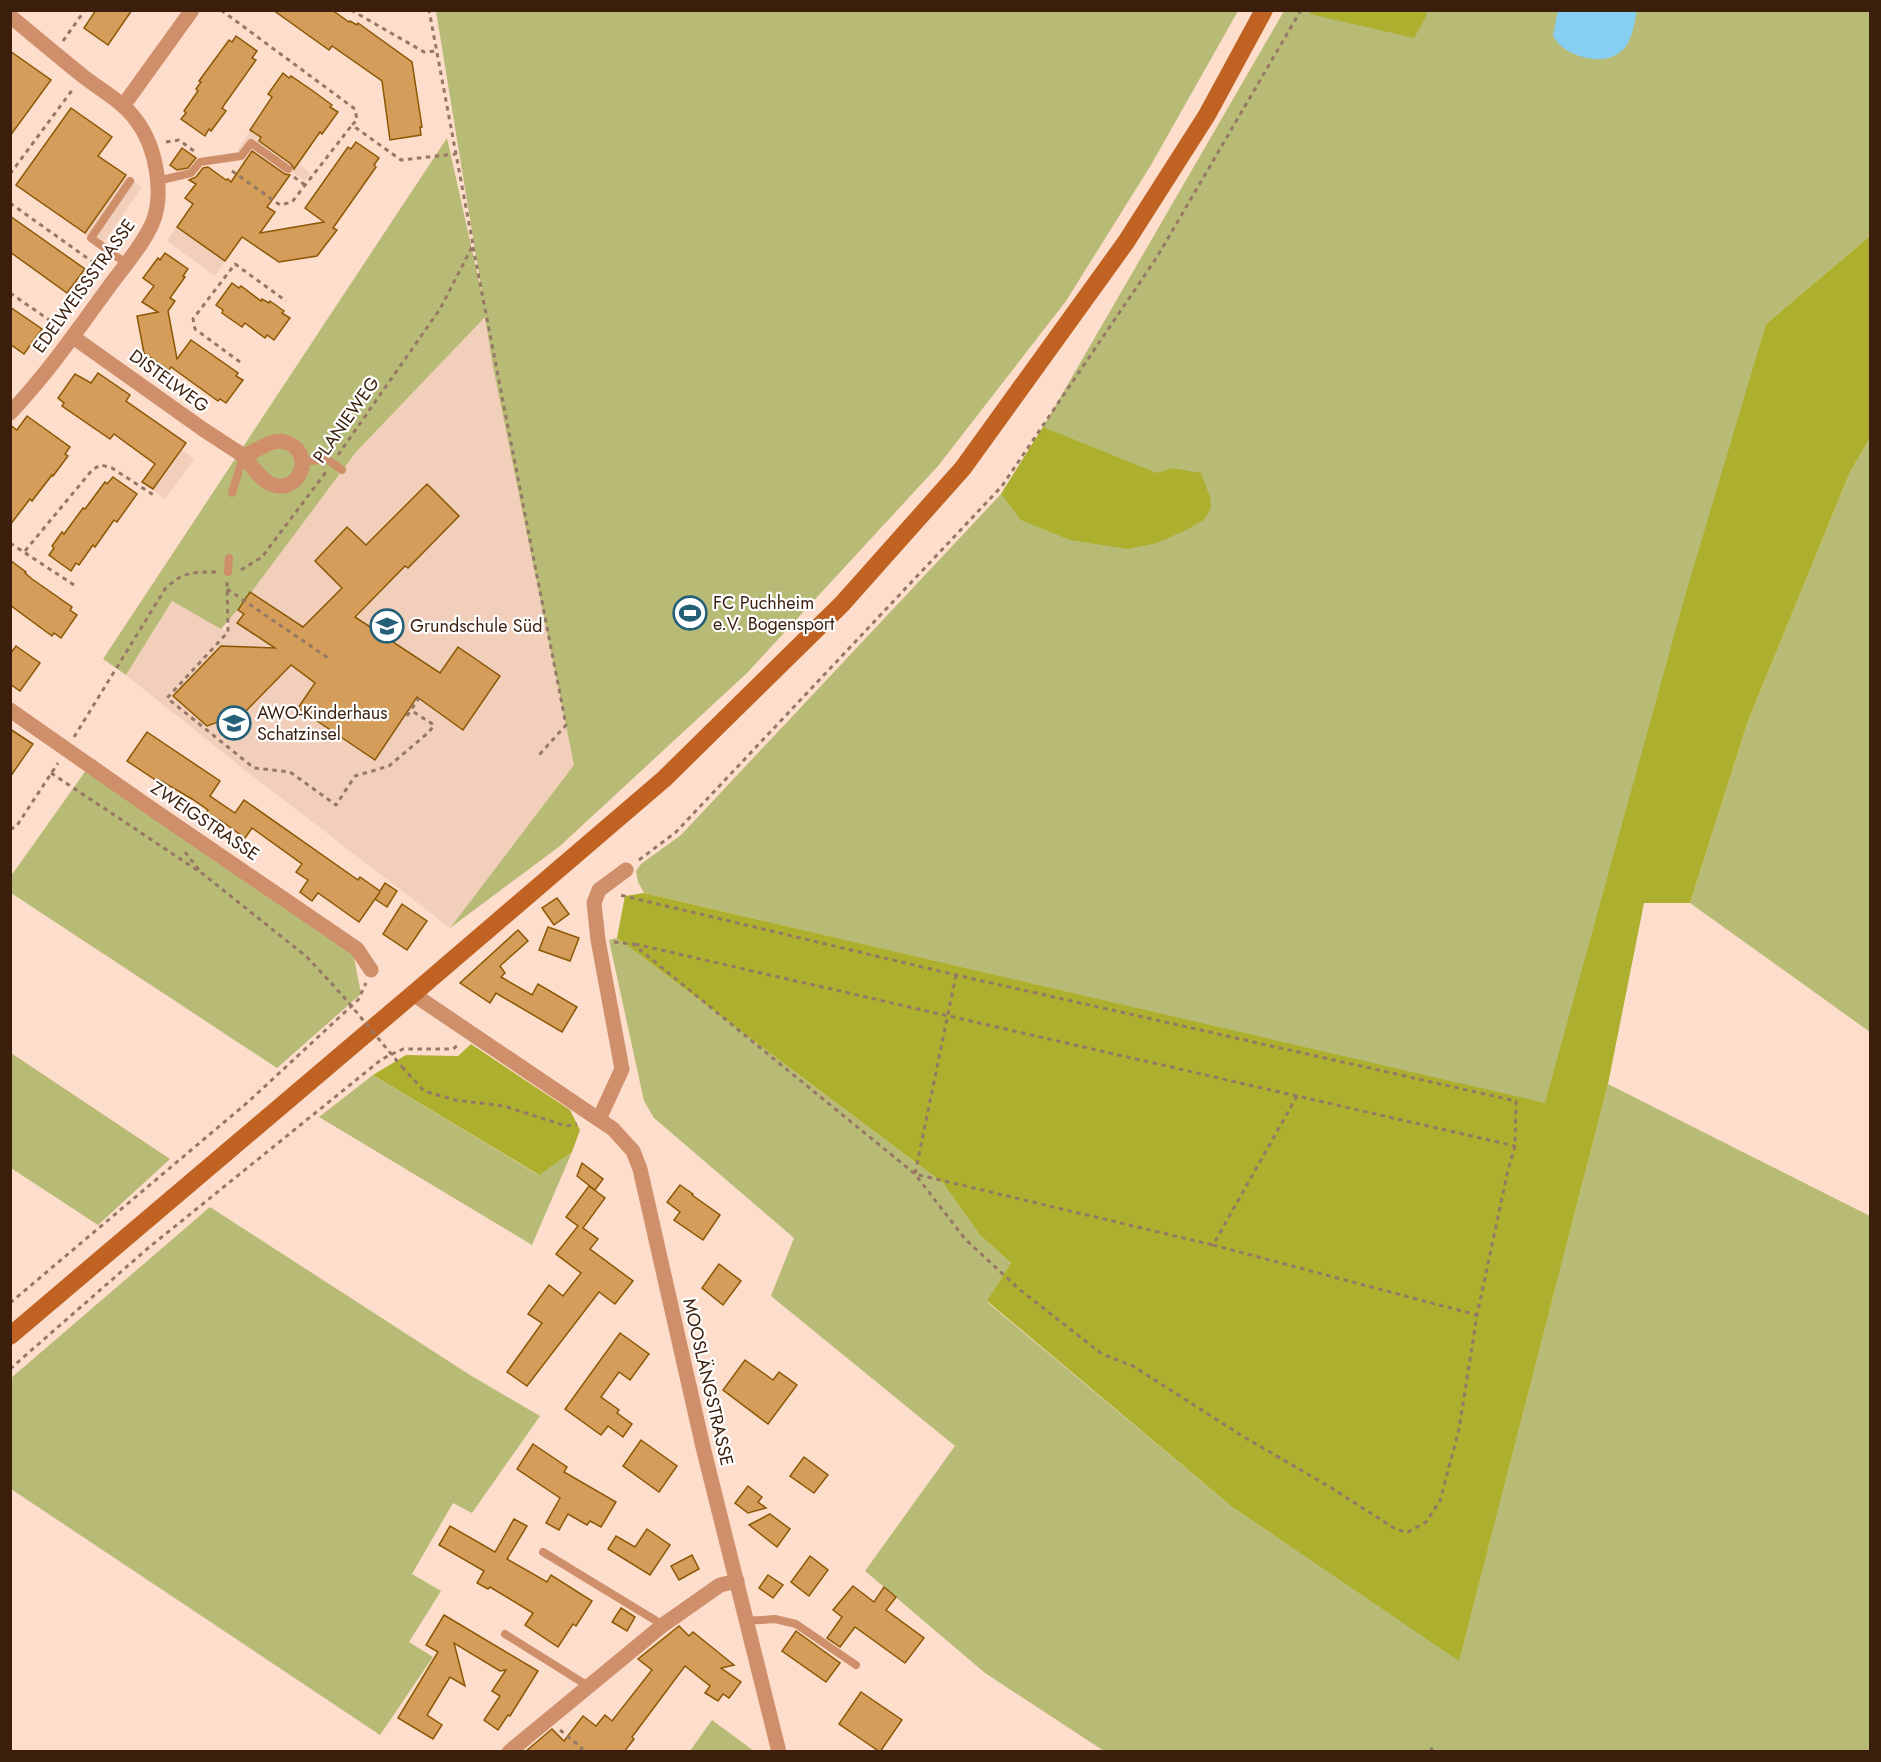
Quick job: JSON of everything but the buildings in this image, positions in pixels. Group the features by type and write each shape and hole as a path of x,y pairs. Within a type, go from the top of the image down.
{"street":[{"path":"123,106 192,10"},
{"path":"10,1336 664,778 842,604 963,468 1126,242 1207,115 1264,10"},
{"name":"EDELWEISSSTRASSE","path":"10,413 73,337 127,264 152,224 156,209 157,181 149,145 136,119 11,16"},
{"name":"DISTELWEG","path":"73,337 244,456 264,479 277,485 285,485 295,480 300,473 302,462"},
{"path":"244,456 272,442 282,441 296,448 302,462"},
{"name":"ZWEIGSTRASSE","path":"10,710 357,949 371,970"},
{"path":"599,1119 622,1069 598,940 594,903 599,890 626,870"},
{"name":"MOOSLÄNGSTRASSE","path":"413,994 560,1095 599,1119 613,1129 633,1151 640,1168 672,1315 746,1621 772,1707 779,1752"},
{"path":"509,1752 663,1625 720,1585 737,1581"}],"lane":[{"path":"157,181 191,173 200,162 241,156 251,143 288,169"},
{"path":"127,264 91,238 130,181"},
{"path":"232,493 244,456"},
{"path":"302,462 327,459 342,470"},
{"path":"228,572 229,558"},
{"path":"543,1552 663,1625"},
{"path":"746,1621 775,1619 796,1624 856,1665"},
{"path":"505,1634 588,1686"}],"path":[{"path":"55,53 85,10"},
{"path":"221,10 355,109 357,120 352,125 401,160 456,154"},
{"path":"351,10 424,52 436,51"},
{"path":"429,10 566,725 539,754"},
{"path":"10,174 83,76"},
{"path":"149,145 179,140 208,161"},
{"path":"10,203 116,279"},
{"name":"PLANIEWEG","path":"10,829 16,826 67,749 165,590 180,576 193,572 240,571 262,557 333,463 440,309 473,245"},
{"path":"240,362 195,329 193,319 235,264 285,301"},
{"path":"10,293 73,337"},
{"path":"26,551 93,469 101,465 112,468 155,496"},
{"path":"10,543 26,551 74,585"},
{"path":"228,572 228,632 167,698 254,768 290,772 336,805 355,776 389,766 429,732 434,725 410,710"},
{"path":"227,590 331,660"},
{"path":"407,716 419,698"},
{"path":"51,773 203,874 307,957 424,1091 439,1096 504,1106 566,1126 599,1119"},
{"path":"599,890 956,975 1516,1101 1515,1146 1477,1315 1459,1429 1440,1501 1426,1522 1408,1532 1397,1530 1133,1366 1102,1354 1019,1289 965,1239 915,1174 633,944"},
{"path":"598,940 633,944 1515,1146"},
{"path":"10,1303 248,1102 358,1000 371,970"},
{"path":"915,1174 956,975"},
{"path":"10,1369 147,1249 382,1059 403,1049 453,1049 471,1033"},
{"path":"1214,1245 1297,1096"},
{"path":"915,1174 1214,1245 1477,1315"},
{"path":"547,1720 582,1748 580,1751"},
{"path":"1431,1752 1432,1746"}],"shaded area":[{"path":"1311,10 1426,11 1426,17 1414,38 1310,14"},
{"path":"258,118 307,152 298,163 310,173 305,181 293,172 279,189 243,164 238,150"},
{"path":"115,168 142,187 101,246 74,225"},
{"path":"185,215 233,249 215,276 167,241"},
{"path":"1870,236 1870,438 1850,472 1748,721 1690,903 1644,903 1608,1084 1459,1661 1231,1506 987,1301 1011,1263 980,1235 943,1183 617,938 625,896 644,893 1545,1103 1685,596 1766,324"},
{"name":"Grundschule Süd","path":"485,316 493,367 574,765 450,928 126,675 172,601 228,632 228,621 356,452"},
{"path":"1043,427 1157,473 1172,468 1201,473 1210,497 1211,508 1204,520 1186,530 1157,543 1128,549 1070,540 1021,520 1001,494"},
{"path":"171,441 194,459 165,499 142,482"},
{"path":"471,1044 570,1110 580,1130 572,1152 539,1175 373,1075 406,1055 458,1056"}],"green space":[{"path":"436,11 1238,11 1151,165 1066,301 938,466 747,673 560,846 450,928 574,765 493,367 485,317 356,452 244,602 221,629 172,601 126,675 103,659 447,138 483,299"},
{"path":"1284,11 1870,11 1870,236 1766,324 1545,1104 644,893 638,882 636,871 641,864 681,835 1001,494 1043,427"},
{"path":"1870,438 1870,1032 1690,903 1748,721 1850,472"},
{"path":"94,759 353,952 361,994 277,1068 11,893 11,876"},
{"path":"617,938 943,1183 980,1235 1011,1263 987,1302 1231,1506 1459,1660 1608,1084 1870,1216 1870,1751 1104,1751 985,1673 865,1571 955,1446 771,1296 794,1238 654,1118 644,1101 609,940"},
{"path":"11,1053 170,1159 98,1225 11,1168"},
{"path":"373,1075 538,1175 572,1152 532,1245 319,1117"},
{"path":"210,1207 470,1375 540,1416 472,1513 453,1503 412,1574 441,1591 409,1642 433,1657 380,1735 11,1489 11,1378"},
{"path":"712,1720 754,1751 690,1751"}],"water":[{"path":"1558,10 1637,11 1632,34 1627,45 1619,53 1605,59 1589,59 1574,54 1558,43 1553,35"}],"place":[{"name":"FC Puchheim e.V. Bogensport","path":"690,613"},
{"name":"Grundschule Süd","path":"387,626"},
{"name":"AWO-Kinderhaus Schatzinsel","path":"234,723"}]}
